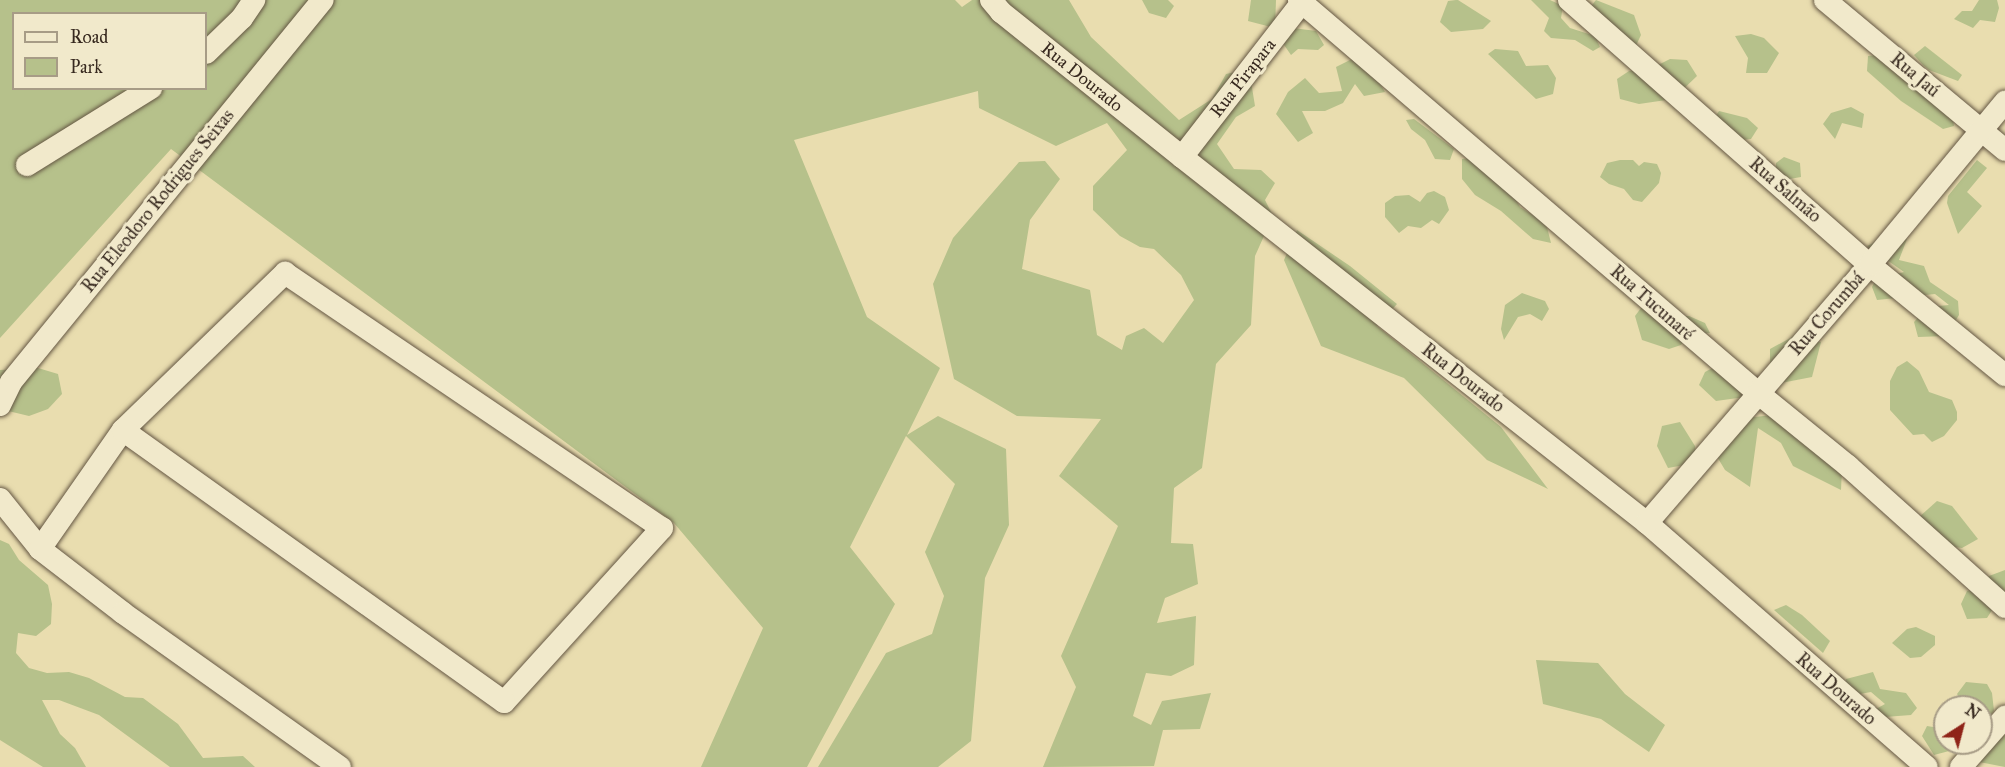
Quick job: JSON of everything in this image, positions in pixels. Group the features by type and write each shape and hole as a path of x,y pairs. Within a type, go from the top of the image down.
{"street":[{"path":"207,52 242,18 254,0"},
{"name":"Rua Eleodoro Rodrigues Seixas","path":"0,405 11,382 322,0"},
{"name":"Rua Dourado","path":"991,0 1000,12 1647,523 1927,767"},
{"name":"Rua Salmão","path":"1569,0 1870,265 2005,375"},
{"name":"Rua Jaú","path":"1825,0 2005,150"},
{"name":"Rua Pirapara","path":"1182,157 1302,1"},
{"name":"Rua Tucunaré","path":"1302,1 1758,393 1848,466 2005,607"},
{"path":"27,165 148,90"},
{"name":"Rua Corumbá","path":"1647,523 1870,265 2005,102"},
{"path":"40,549 123,430 285,273 662,528 504,702 123,430"},
{"path":"0,499 40,549 123,613 340,767"},
{"path":"1961,767 2005,717"}],"green space":[{"path":"0,0 955,0 962,7 972,0 1069,0 1091,37 1179,120 1212,99 1226,74 1249,69 1255,106 1236,117 1217,144 1234,169 1261,170 1275,183 1265,200 1273,216 1255,256 1251,325 1216,364 1202,468 1174,488 1171,543 1193,544 1198,584 1165,598 1157,623 1196,616 1194,665 1171,676 1146,673 1133,716 1151,725 1162,701 1211,693 1200,729 1163,730 1154,766 1043,767 1076,687 1061,656 1118,526 1059,476 1101,419 1017,416 954,379 933,284 953,238 1019,162 1045,161 1060,179 1030,220 1022,269 1090,290 1097,335 1122,350 1126,336 1144,328 1163,343 1194,300 1181,275 1154,249 1140,247 1120,236 1093,210 1093,186 1127,150 1107,123 1056,146 979,108 978,91 794,140 867,317 940,368 907,435 938,416 1006,449 1009,525 985,578 971,741 938,767 818,767 886,653 932,634 944,596 925,552 955,484 906,436 850,547 895,604 807,767 701,767 763,628 674,523 171,149 0,338"},
{"path":"1142,0 1168,0 1174,6 1166,18 1149,13"},
{"path":"1251,0 1276,0 1275,28 1248,21"},
{"path":"1458,0 1491,21 1483,29 1451,32 1440,22 1448,1"},
{"path":"1531,0 1550,0 1563,6 1561,18 1570,28 1595,36 1600,47 1593,51 1575,40 1551,38 1544,31 1549,18"},
{"path":"1596,0 1634,15 1641,35 1633,52 1588,10"},
{"path":"1979,0 1997,0 1999,8 1995,22 1980,20 1973,28 1954,19 1962,11 1972,11"},
{"path":"1293,28 1316,31 1324,45 1318,50 1298,49 1291,55 1282,42"},
{"path":"1751,34 1764,38 1779,53 1767,73 1746,73 1748,58 1735,36"},
{"path":"1925,46 1962,75 1958,81 1929,70 1923,65 1914,55"},
{"path":"1495,49 1518,51 1526,66 1548,65 1556,78 1553,94 1536,99 1488,54"},
{"path":"1887,54 1951,105 1954,126 1943,129 1901,101 1867,71 1868,56"},
{"path":"1352,59 1374,73 1385,92 1364,96 1355,84 1343,103 1325,111 1302,111 1313,133 1298,142 1276,114 1288,92 1305,78 1319,93 1342,91 1336,67"},
{"path":"1670,59 1687,60 1697,76 1673,99 1639,104 1620,99 1617,79 1629,71 1652,68"},
{"path":"1851,107 1864,114 1862,128 1842,123 1835,139 1823,124 1831,113"},
{"path":"1719,111 1747,118 1758,128 1751,139 1719,142 1710,140 1710,125"},
{"path":"1414,119 1454,149 1450,160 1435,159 1425,140 1411,129 1406,120"},
{"path":"1477,157 1506,182 1520,207 1546,223 1551,243 1533,239 1501,211 1475,195 1462,179 1462,159"},
{"path":"1784,157 1800,163 1801,177 1784,180 1776,171 1776,163"},
{"path":"1633,160 1639,166 1644,162 1657,164 1661,173 1659,183 1642,202 1633,200 1624,189 1609,184 1600,177 1607,163"},
{"path":"1977,160 1987,168 1967,192 1982,206 1958,234 1947,203 1948,196"},
{"path":"1434,191 1445,197 1449,210 1439,224 1432,220 1421,228 1408,226 1399,233 1385,217 1385,203 1395,196 1409,195 1420,202 1427,193"},
{"path":"1297,230 1350,266 1397,304 1377,326 1501,427 1548,489 1487,460 1404,378 1321,346 1284,260"},
{"path":"1882,239 1907,239 1899,260 1924,266 1930,282 1958,301 1959,315 1946,336 1918,337 1914,322 1928,307 1949,305 1935,294 1877,300 1872,287 1879,274 1893,275 1904,272 1867,246"},
{"path":"1522,293 1545,301 1549,309 1542,321 1530,314 1518,317 1504,340 1501,329 1505,305"},
{"path":"1647,300 1666,316 1689,316 1705,323 1710,333 1688,335 1681,345 1669,349 1642,340 1635,316"},
{"path":"1794,336 1821,342 1812,377 1781,383 1770,366 1770,349"},
{"path":"1907,361 1919,371 1929,392 1952,400 1957,412 1957,420 1944,436 1932,442 1924,434 1913,435 1890,410 1890,381 1897,367"},
{"path":"1722,363 1745,397 1716,401 1699,385 1705,372"},
{"path":"38,368 58,374 62,394 48,409 29,416 0,409 0,370"},
{"path":"1773,415 1842,469 1841,490 1793,466 1781,443 1758,428 1750,487 1725,470 1716,455 1745,418"},
{"path":"1680,422 1695,446 1696,457 1690,464 1668,468 1657,446 1662,426"},
{"path":"1937,501 1952,506 1978,539 1962,548 1939,545 1918,518"},
{"path":"0,540 9,544 19,560 48,585 52,604 51,624 36,636 18,633 16,653 29,668 47,673 69,672 89,678 125,697 143,698 178,724 203,758 243,756 255,767 170,767 99,715 59,700 42,700 60,734 75,748 86,767 43,767 0,740"},
{"path":"2005,570 2005,595 2001,596 1987,618 1967,619 1961,604 1967,591 1982,587 1989,576"},
{"path":"1786,605 1802,615 1830,641 1823,653 1774,610"},
{"path":"1916,627 1935,636 1935,645 1921,657 1910,658 1892,643 1907,629"},
{"path":"1536,660 1598,663 1625,694 1665,725 1649,752 1601,719 1543,704"},
{"path":"1873,672 1880,689 1906,693 1917,708 1911,715 1885,717 1876,709 1885,704 1871,692 1860,694 1845,685 1846,679"},
{"path":"1966,682 1987,684 1992,695 1958,695"},
{"path":"1927,726 1933,727 1933,753 1922,736"},
{"path":"2005,735 2005,767 1974,761 1978,755 1993,755 1993,741"}]}
